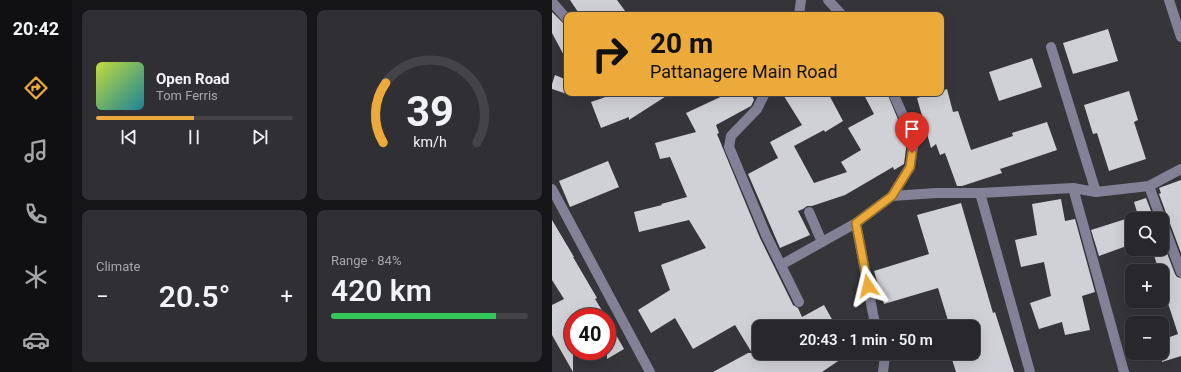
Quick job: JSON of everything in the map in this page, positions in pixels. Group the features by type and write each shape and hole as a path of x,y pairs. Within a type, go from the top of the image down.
{"street":[{"path":"799,12 801,0"},
{"path":"828,0 839,12"},
{"path":"1170,0 1181,37"},
{"path":"552,2 564,16"},
{"path":"1051,47 1096,192"},
{"path":"764,96 757,109 730,136 729,147 763,228 799,302"},
{"path":"781,265 856,223 892,196 910,167 914,140 894,96"},
{"path":"892,196 1073,188 1096,192 1149,186 1181,169"},
{"path":"1149,186 1159,212"},
{"path":"1073,188 1124,372"},
{"path":"552,189 650,372"},
{"path":"980,193 1030,372"},
{"path":"809,212 822,242"},
{"path":"856,223 874,320"},
{"path":"1169,239 1181,272"},
{"path":"883,372 884,360"}],"building":[{"path":"570,0 617,0 626,12 578,12"},
{"path":"552,12 564,24 564,55 552,33"},
{"path":"1108,29 1118,61 1073,74 1063,43"},
{"path":"1032,58 1042,87 999,101 989,72"},
{"path":"555,75 564,79 564,93 552,89"},
{"path":"947,89 953,112 958,111 971,150 1013,136 1012,133 1047,122 1057,150 1000,169 1002,173 962,186 957,186 945,153 940,155 936,144 931,148 917,98 924,96 944,96 944,90"},
{"path":"1129,91 1138,120 1134,122 1146,159 1109,171 1097,133 1093,134 1084,105"},
{"path":"608,96 666,96 629,120 629,117 601,128 591,102"},
{"path":"723,96 752,96 754,100 751,106 716,125 719,133 717,134 760,238 793,305 798,308 802,317 824,305 832,320 752,320 752,353 735,325 693,349 675,318 651,333 638,310 670,290 661,265 706,248 689,220 639,232 634,212 687,197 670,157 660,159 655,143 696,132 686,113"},
{"path":"784,96 830,96 843,121 825,132 824,130 794,146 814,183 847,172 841,162 861,150 848,128 874,114 865,96 888,96 907,141 904,164 894,170 893,167 845,195 812,206 807,206 798,211 810,235 780,248 748,174 778,158 770,142 802,125"},
{"path":"608,161 619,187 570,207 559,181"},
{"path":"1181,180 1181,253 1169,221 1169,212 1166,212 1159,194 1161,193 1159,188"},
{"path":"1146,198 1151,212 1137,212 1134,202"},
{"path":"1061,199 1065,221 1075,219 1095,292 1082,296 1090,330 1065,335 1062,322 1039,329 1030,303 1051,296 1044,262 1021,267 1015,240 1037,235 1032,204"},
{"path":"961,203 993,313 995,312 1014,372 956,372 952,360 980,360 980,320 948,320 938,288 884,304 874,271 929,254 917,215"},
{"path":"1125,219 1125,247 1099,256 1091,230"},
{"path":"552,220 597,298 595,299 600,308 564,308 564,356 552,335 552,305 564,299 552,280"},
{"path":"1154,256 1168,256 1175,274 1177,277 1181,278 1181,356 1169,360 1169,337 1178,334 1169,306 1169,264 1157,264"},
{"path":"616,335 624,349 616,354"},
{"path":"748,353 752,353 752,360 840,360 822,372 713,372"},
{"path":"566,360 573,360 573,372"}],"route":[{"path":"868,286 856,223 892,196 910,167 912,153"}]}
